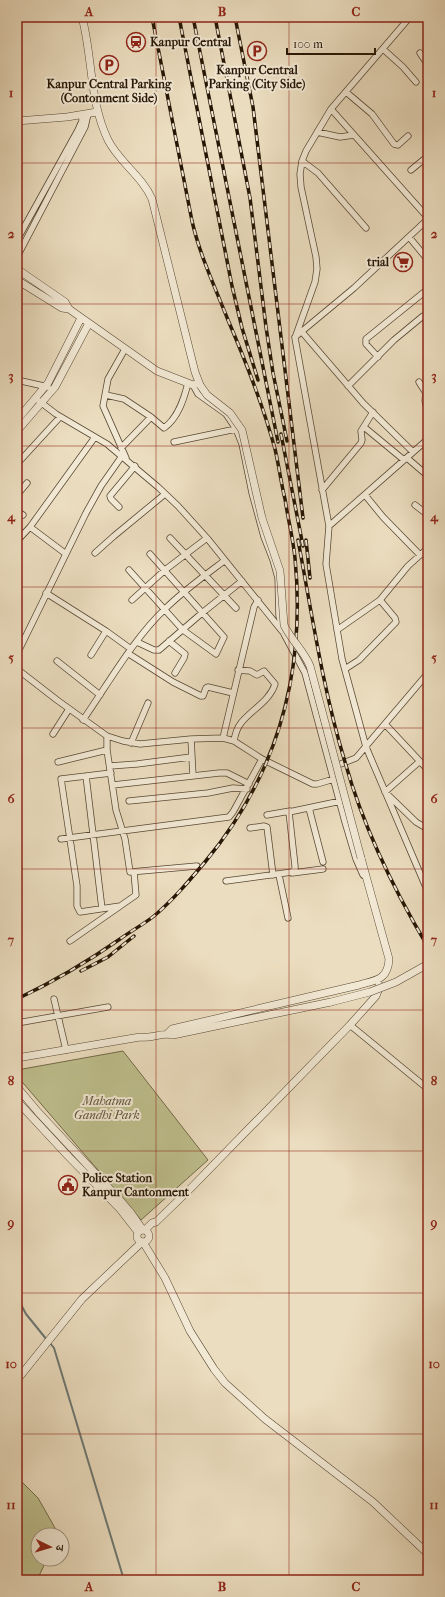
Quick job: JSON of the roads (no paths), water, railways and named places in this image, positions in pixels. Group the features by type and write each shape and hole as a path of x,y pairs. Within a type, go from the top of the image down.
{"street":[{"path":"82,17 97,112 108,140 115,152 141,180 152,199 198,394 226,414 236,429 242,444 252,493 262,530 278,578 279,616 284,634"},
{"path":"410,17 331,109 316,132 302,161 300,174 301,187 316,257 317,269 315,282 295,338 329,526 326,564 345,669 366,747 428,892"},
{"path":"383,49 403,67 416,82"},
{"path":"420,53 428,65"},
{"path":"346,92 372,114 394,144 398,145 408,136"},
{"path":"295,338 354,288 428,219 331,109"},
{"path":"17,121 97,112"},
{"path":"17,240 78,130 85,114"},
{"path":"17,258 85,128 85,114"},
{"path":"316,132 340,137 354,135"},
{"path":"411,170 428,156"},
{"path":"302,161 318,173 366,228"},
{"path":"409,237 428,260"},
{"path":"17,269 65,302 69,309 81,318 157,370 195,384 230,413 242,430 262,518 280,571 284,625 287,633 302,650 310,666 361,858 384,935 389,959 389,968 386,974 378,979 290,1002 172,1029 167,1034"},
{"path":"17,280 62,308 69,309"},
{"path":"378,357 366,344 366,339 428,289"},
{"path":"348,386 423,316 428,317"},
{"path":"49,388 81,318"},
{"path":"17,431 38,401 63,372 89,323"},
{"path":"302,332 348,386 413,452"},
{"path":"125,349 108,379 103,408 127,460"},
{"path":"17,380 49,388"},
{"path":"419,382 426,393 424,399 428,409"},
{"path":"106,395 124,399 162,427 165,427 195,384"},
{"path":"38,401 107,444 135,466 165,494 207,538 284,634 305,673 356,859 370,890"},
{"path":"17,420 38,401"},
{"path":"322,490 362,442 361,432 373,412"},
{"path":"17,464 60,416"},
{"path":"121,448 150,417"},
{"path":"364,427 428,476"},
{"path":"174,442 236,429"},
{"path":"17,541 30,527 95,437"},
{"path":"329,526 428,439"},
{"path":"17,654 46,593 101,486 122,456"},
{"path":"119,507 110,496 135,466"},
{"path":"17,495 27,483"},
{"path":"95,553 165,494"},
{"path":"365,495 383,517 420,555"},
{"path":"415,505 428,515"},
{"path":"17,511 23,515"},
{"path":"30,527 66,554"},
{"path":"170,538 236,608"},
{"path":"132,600 165,570 207,538"},
{"path":"337,630 380,600 408,566 428,548"},
{"path":"129,570 165,608 183,630 216,654 224,637 150,554"},
{"path":"83,720 137,642 165,608 224,561"},
{"path":"137,642 157,650 242,582"},
{"path":"46,593 106,631 130,652 173,682 201,696 203,696 206,688 208,687 234,693"},
{"path":"223,738 224,726 234,693 238,670 254,607 258,600"},
{"path":"345,669 359,660 396,622 395,618 380,600"},
{"path":"91,655 106,631"},
{"path":"169,641 185,654 175,673"},
{"path":"57,661 100,695"},
{"path":"17,669 83,720 107,736 132,743 147,744 191,739 223,738 234,741 262,759 313,784 334,779"},
{"path":"234,741 241,724 273,690 275,684 264,671 257,674 250,671 238,670"},
{"path":"331,768 356,758 428,673"},
{"path":"132,743 148,703"},
{"path":"53,734 69,709"},
{"path":"385,724 428,770"},
{"path":"107,736 106,750 110,766 116,810 123,831 130,872 197,866"},
{"path":"191,739 193,776"},
{"path":"58,762 106,750"},
{"path":"110,766 191,757"},
{"path":"61,839 229,817 262,759"},
{"path":"385,792 419,762"},
{"path":"111,773 61,779 80,912 120,906"},
{"path":"113,785 193,776 227,774 248,786"},
{"path":"86,776 102,909"},
{"path":"129,802 208,793 248,786"},
{"path":"385,792 416,822 427,828"},
{"path":"267,815 341,801"},
{"path":"309,808 323,862"},
{"path":"290,811 289,814 295,869 290,873"},
{"path":"250,828 267,827 276,875 288,918"},
{"path":"226,881 323,869"},
{"path":"70,941 136,894 134,872"},
{"path":"17,1058 140,1037 146,1038 167,1034 180,1034 331,1002 370,992 396,982 428,964"},
{"path":"17,1380 82,1299 124,1258 126,1252 143,1236 152,1223 156,1222 190,1189 350,1025 376,996 378,992 378,979"},
{"path":"54,999 66,1050"},
{"path":"17,1023 108,1007"},
{"path":"350,1025 428,1089"},
{"path":"17,1063 142,1042 146,1038"},
{"path":"17,1088 95,1179"},
{"path":"17,1101 95,1179 131,1212 149,1252 153,1256 165,1278 190,1331 214,1369 225,1383 265,1418 373,1502 428,1554"}],"waterway":[{"path":"17,1297 26,1314 47,1340"},
{"path":"50,1343 54,1348 124,1580"}],"railway":[{"path":"17,999 44,986 95,956 154,916 181,890 231,828 252,793 269,757 282,719 291,681 296,641 297,600 295,558 276,455 254,384 208,271 195,234 152,17"},
{"path":"179,17 232,286 242,328 258,380"},
{"path":"193,17 278,442"},
{"path":"215,17 250,198 273,373 287,441"},
{"path":"235,17 253,107 303,518"},
{"path":"281,434 303,546"},
{"path":"298,540 324,680 337,735 352,786 380,857 403,903 428,947"},
{"path":"306,540 310,578"},
{"path":"81,971 108,957 134,936"}],"place":[{"name":"Kanpur Central","path":"136,42"},
{"name":"Kanpur Central Parking (City Side)","path":"257,51"},
{"name":"Kanpur Central Parking (Contonment Side)","path":"109,65"},
{"name":"trial","path":"403,262"},
{"name":"Police Station Kanpur Cantonment","path":"68,1185"}],"park label":[{"name":"Mahatma Gandhi Park","path":"107,1108"}]}
